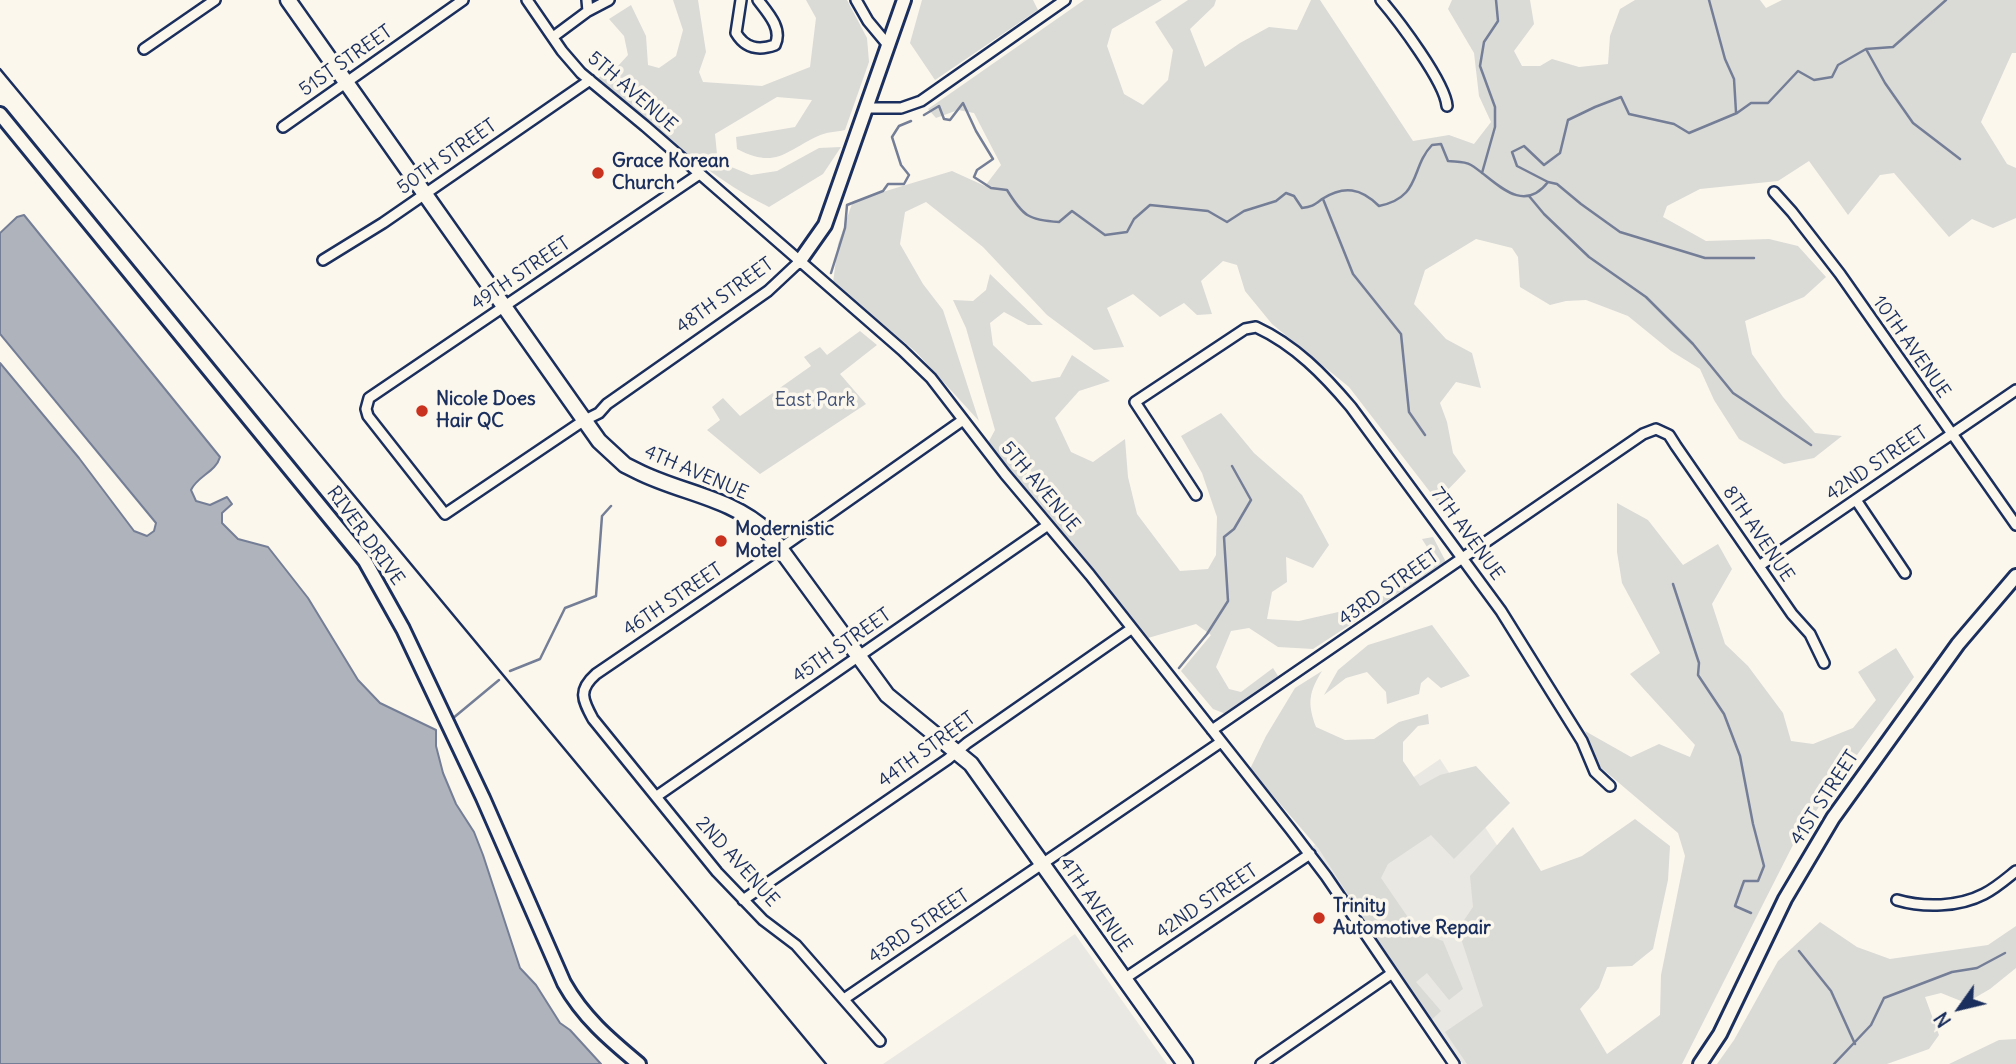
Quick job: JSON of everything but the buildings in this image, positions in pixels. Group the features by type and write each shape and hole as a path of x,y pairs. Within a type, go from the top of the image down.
{"main road":[{"name":"4TH AVENUE","path":"288,0 583,421 607,450 625,465 651,478 736,509 758,522 781,548 887,695 971,764 1185,1064"}],"street":[{"path":"144,50 215,0"},
{"name":"51ST STREET","path":"283,127 463,0"},
{"name":"5TH AVENUE","path":"527,0 572,64 917,364 1310,854 1454,1064"},
{"path":"587,0 588,11"},
{"path":"553,37 588,11 609,0"},
{"path":"741,0 736,33 743,44 750,47 775,45 778,40 775,24 758,0"},
{"path":"856,0 868,21 888,46"},
{"name":"48TH STREET","path":"445,514 583,421 590,419 607,404 768,291 799,262 825,225 904,0"},
{"path":"867,108 901,108 921,101 1065,0"},
{"path":"1381,0 1436,77 1446,96 1447,107"},
{"name":"50TH STREET","path":"323,260 590,80"},
{"name":"RIVER DRIVE","path":"2,122 365,561 403,629 483,798 564,983 586,1017 605,1037 639,1064"},
{"name":"49TH STREET","path":"445,514 373,424 366,404 375,392 698,174"},
{"name":"10TH AVENUE","path":"1774,192 1840,274 2016,525"},
{"name":"7TH AVENUE","path":"1196,495 1135,402 1245,329 1252,326 1263,330 1310,363 1351,407 1464,557 1501,611 1568,716 1591,756 1595,772 1610,786"},
{"name":"42ND STREET","path":"1759,566 2016,390"},
{"name":"46TH STREET","path":"583,694 587,682 596,674 963,420"},
{"name":"43RD STREET","path":"1212,730 1643,434 1656,429"},
{"name":"8TH AVENUE","path":"1656,429 1669,435 1792,614 1810,634 1824,663"},
{"path":"1856,500 1905,573"},
{"name":"45TH STREET","path":"657,796 1048,525"},
{"name":"41ST STREET","path":"1700,1064 1720,1034 1785,899 1833,818 1958,644 2016,576"},
{"name":"44TH STREET","path":"743,900 1131,629"},
{"name":"2ND AVENUE","path":"583,694 593,719 717,872 763,920 796,945 880,1041"},
{"name":"43RD STREET","path":"844,999 1221,742"},
{"name":"42ND STREET","path":"1124,979 1310,854"},
{"path":"1897,900 1913,905 1950,904 1984,894 2016,871"},
{"path":"1261,1064 1391,974"}],"shaded area":[{"path":"24,215 220,457 215,467 191,490 196,501 210,505 227,497 232,504 222,513 222,523 238,539 268,547 308,598 358,680 380,703 436,730 436,746 443,773 456,804 474,832 520,968 536,985 560,1023 570,1030 601,1064 0,1064 0,363 79,458 134,531 147,536 154,531 156,523 0,334 0,233 17,217"},
{"path":"1440,759 1522,883 1560,1064 1463,1064 1312,847"},
{"path":"1075,934 1167,1064 883,1064 998,986"}],"green space":[{"path":"673,0 698,0 706,52 699,72 703,82 762,86 810,67 816,18 806,0 847,0 867,38 869,62 845,130 821,135 771,158 761,158 737,149 736,137 795,127 812,100 777,97 715,134 717,154 729,166 751,175 777,171 819,148 841,147 823,174 769,207 701,164 598,78 618,66 628,55 624,36 609,19 631,5 646,36 648,65 659,68 676,56 683,30"},
{"path":"922,0 1033,0 1038,10 935,80 910,43"},
{"path":"1084,0 1162,0 1112,29 1107,46 1124,94 1143,105 1168,80 1173,50 1155,22 1188,0 1216,0 1214,6 1190,29 1205,67 1269,27 1297,30 1311,0 1320,0 1413,141 1449,135 1474,144 1491,122 1479,96 1474,53 1448,9 1452,0 1530,0 1534,24 1514,51 1522,66 1540,66 1552,59 1579,67 1608,64 1610,36 1620,9 1635,0 1760,0 1766,8 1782,0 2016,0 2016,53 2012,53 1981,122 2007,164 2016,168 2016,218 1993,228 1972,219 1949,237 1894,173 1880,175 1848,215 1809,161 1778,181 1700,189 1667,206 1663,217 1706,241 1769,239 1798,246 1826,277 1804,297 1745,321 1752,354 1783,397 1815,433 1842,436 1814,458 1784,464 1739,439 1714,400 1700,369 1671,351 1628,316 1586,300 1550,305 1520,287 1518,257 1512,248 1476,239 1425,270 1414,304 1446,339 1472,353 1481,388 1456,382 1440,403 1453,453 1466,471 1437,501 1349,387 1272,324 1245,291 1237,265 1223,261 1201,281 1212,314 1197,315 1184,303 1160,317 1133,294 1107,308 1124,347 1094,350 1047,315 983,247 926,202 905,212 900,244 923,284 943,310 979,421 916,352 833,283 838,244 853,201 952,171 985,186 1001,165 974,113 958,110 936,118 928,109"},
{"path":"990,274 1043,325 1028,325 1004,312 990,323 993,345 1032,382 1060,377 1072,355 1110,381 1079,391 1055,418 1071,452 1093,462 1125,439 1128,477 1137,514 1180,571 1208,569 1216,555 1217,517 1202,473 1181,436 1221,413 1254,453 1302,495 1329,545 1313,568 1286,557 1287,582 1272,592 1267,619 1299,621 1347,610 1398,590 1432,555 1422,539 1433,537 1446,562 1313,649 1278,647 1249,628 1231,631 1216,667 1229,689 1241,692 1273,668 1278,676 1226,714 1213,709 1181,671 1211,635 1196,624 1148,638 988,443 995,430 966,328 953,300 973,301 986,290"},
{"name":"East Park","path":"860,331 877,345 840,374 866,404 760,474 707,430 720,420 712,407 723,398 740,416 811,366 804,357 820,347 827,355"},
{"path":"1617,503 1648,520 1683,565 1718,544 1732,569 1712,604 1725,644 1748,666 1783,713 1791,741 1813,744 1853,728 1876,700 1858,672 1896,648 1914,677 1797,837 1682,1064 1467,1064 1445,1032 1483,1006 1458,929 1473,907 1470,876 1513,827 1541,871 1582,856 1635,819 1670,846 1668,880 1653,949 1632,966 1607,967 1599,988 1580,1009 1607,1054 1660,1015 1661,975 1685,856 1678,833 1599,766 1585,731 1631,757 1659,744 1690,757 1695,745 1630,674 1660,653 1622,583 1617,552"},
{"path":"1432,625 1470,676 1441,688 1428,677 1421,683 1419,694 1387,704 1386,692 1367,672 1346,678 1324,695 1338,670 1368,645"},
{"path":"1322,671 1314,685 1311,698 1311,711 1316,727 1345,740 1374,739 1399,722 1428,714 1429,724 1418,726 1403,742 1403,761 1420,786 1440,775 1476,766 1510,803 1454,859 1431,835 1388,864 1381,878 1418,932 1443,941 1463,989 1449,1000 1427,973 1416,982 1441,1011 1429,1022 1319,849 1250,769 1295,688"},
{"path":"1820,922 1857,947 1890,959 1988,945 2016,926 2016,968 1990,989 1966,1003 1941,993 1925,997 1939,1035 1929,1049 1887,1064 1717,1064 1734,1040 1778,961"},
{"path":"2016,1039 2016,1064 1949,1064 1999,1040"}],"waterway":[{"path":"1482,173 1495,127 1495,107 1480,66 1484,42 1498,21 1496,0"},
{"path":"1709,0 1725,59 1734,79 1736,112"},
{"path":"924,115 939,106 944,119 950,120 963,103 993,159 977,170 974,177 991,188 1007,190 1022,211 1033,218 1059,222 1072,211 1105,235 1127,232 1134,219 1150,205 1208,211 1227,222 1244,211 1276,201 1286,193 1294,196 1302,208 1345,190 1366,195 1379,206 1402,196 1409,189 1425,154 1432,145 1441,144 1448,161 1468,164 1508,191 1528,196 1538,192 1548,182 1517,166 1512,152 1524,146 1544,165 1560,153 1568,120 1595,107 1621,97 1629,114 1674,124 1689,133 1737,113 1751,103 1768,103 1798,71 1814,80 1832,77 1838,65 1866,49 1893,47 1946,0"},
{"path":"1866,49 1885,83 1913,123 1960,159"},
{"path":"831,273 845,228 847,205 883,191 888,184 904,184 909,175 901,165 892,137 899,126 911,121"},
{"path":"1548,182 1557,184 1620,232 1705,258 1754,258"},
{"path":"1529,196 1589,257 1646,297 1693,344 1733,393 1811,445"},
{"path":"1323,199 1353,274 1401,334 1409,412 1425,435"},
{"path":"1179,668 1207,634 1228,601 1224,537 1234,529 1251,500 1232,466"},
{"path":"510,671 540,659 565,608 596,596 602,516 611,506"},
{"path":"1673,584 1699,663 1698,675 1724,714 1740,756 1764,866 1758,881 1744,881 1735,906 1751,913"},
{"path":"452,719 499,680"},
{"path":"1799,951 1831,991 1855,1044"},
{"path":"1834,1064 1871,1025 1884,998 1952,972 1977,968 2005,953"}],"railway":[{"path":"0,69 826,1064"}],"place":[{"name":"Grace Korean Church","path":"598,173"},
{"name":"Nicole Does Hair QC","path":"422,411"},
{"name":"Modernistic Motel","path":"721,541"},
{"name":"Trinity Automotive Repair","path":"1319,918"}]}
